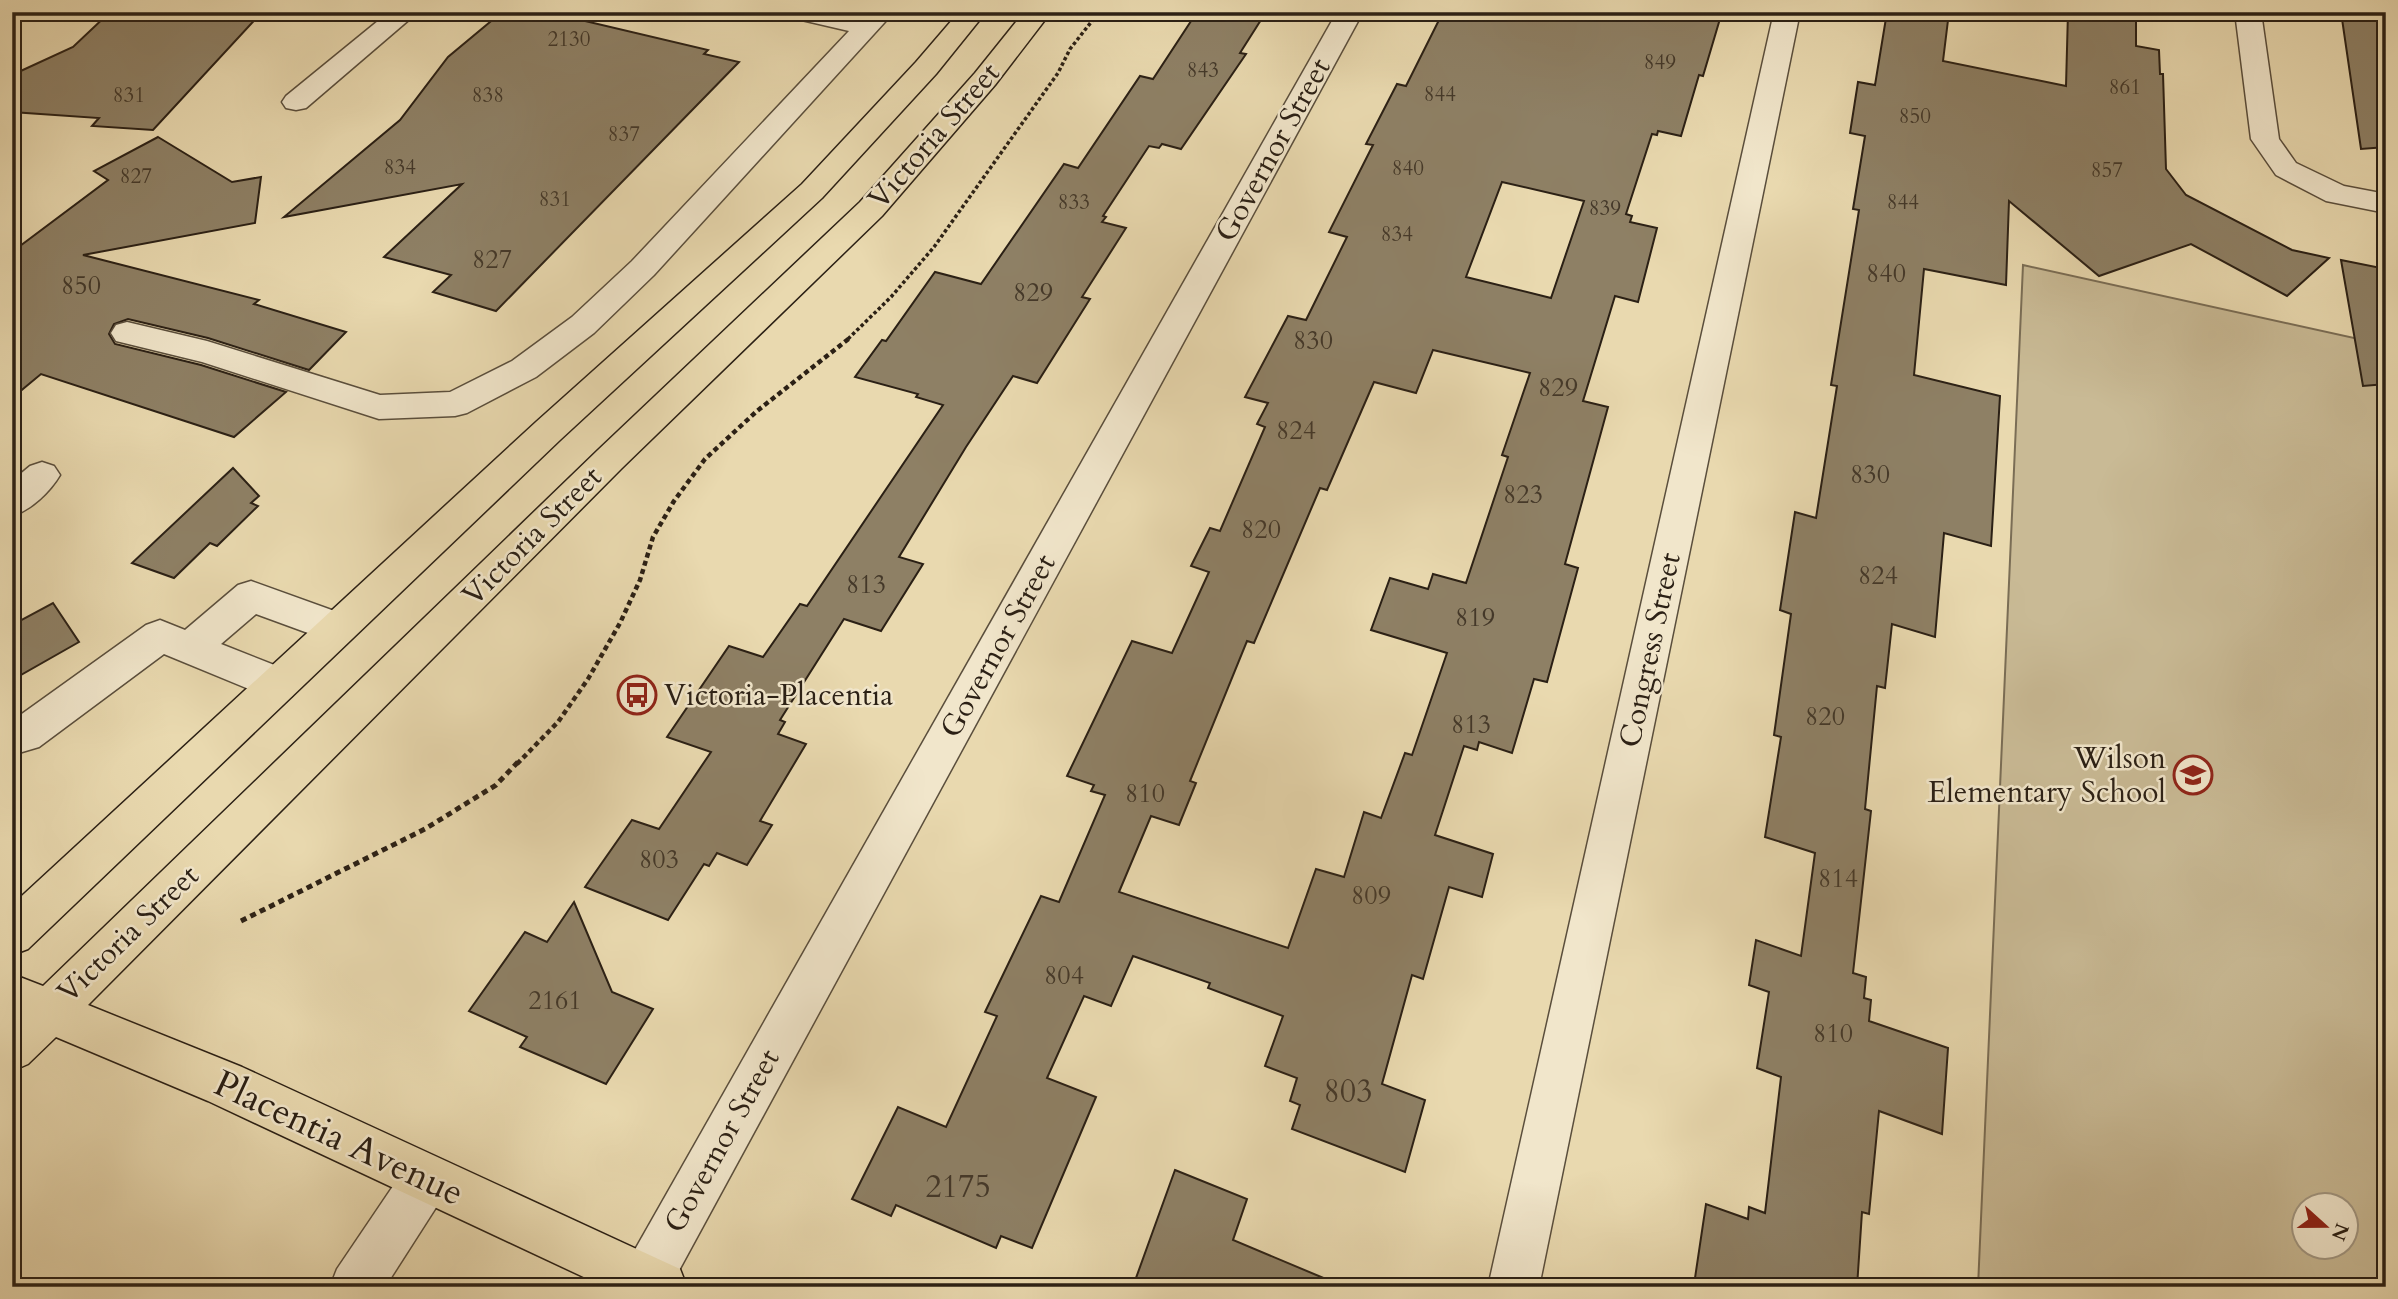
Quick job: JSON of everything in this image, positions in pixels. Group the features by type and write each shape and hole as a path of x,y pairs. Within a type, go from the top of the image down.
{"main road":[{"name":"Victoria Street","path":"12,934 338,628 812,191 926,68 973,12"},
{"name":"Victoria Street","path":"12,1048 31,1003 610,459 871,209 985,79 1038,12"},
{"name":"Placentia Avenue","path":"31,1003 225,1084 650,1284"}],"street":[{"path":"296,102 405,12"},
{"path":"802,12 874,20"},
{"name":"Governor Street","path":"650,1284 1350,12"},
{"name":"Congress Street","path":"1513,1287 1787,12"},
{"path":"2248,12 2265,139 2286,169 2336,194 2386,204"},
{"path":"127,333 207,352 379,407 455,404 524,369 583,325 643,268 874,20"},
{"path":"12,502 42,475"},
{"path":"189,649 251,596 338,628"},
{"path":"12,738 25,735 160,636 278,684"},
{"path":"355,1287 427,1178"}],"path":[{"path":"241,921 425,829 496,785 558,722 588,679 620,623 640,580 653,537 674,500 697,469 757,411 853,335 891,297 934,247 1058,74 1070,49 1099,12"}],"shaded area":[{"name":"Wilson Elementary School","path":"2023,265 2386,345 2386,1287 1978,1287"}],"building":[{"path":"110,12 262,12 153,130 92,126 99,118 12,112 12,75 73,47"},
{"path":"502,12 547,12 708,50 704,54 739,62 496,311 433,292 451,275 384,257 462,184 284,217 400,120 448,57"},
{"path":"1197,12 1266,12 1240,53 1246,54 1181,149 1162,144 1159,148 1149,146 1103,216 1106,217 1102,222 1126,228 1082,297 1090,299 1037,383 1013,376 966,447 899,557 923,564 881,631 844,619 780,720 785,722 778,734 806,744 760,821 772,825 747,865 717,853 709,866 704,864 668,920 585,887 632,820 659,829 711,752 667,737 729,646 763,657 800,604 807,606 943,405 916,397 918,394 855,377 882,340 886,341 935,272 981,284 1064,164 1078,168 1140,76 1153,79"},
{"path":"1443,12 1722,12 1681,136 1658,131 1657,135 1652,134 1626,214 1632,216 1630,222 1657,228 1638,302 1615,296 1583,401 1608,407 1565,564 1578,568 1547,682 1534,679 1512,753 1479,742 1477,750 1464,746 1435,835 1493,854 1482,897 1449,887 1423,979 1412,975 1382,1084 1425,1100 1405,1172 1292,1129 1300,1105 1290,1101 1297,1078 1265,1066 1283,1016 1208,988 1210,983 1133,956 1111,1006 1084,996 1047,1078 1096,1097 1032,1248 1001,1236 996,1248 896,1205 891,1216 852,1199 898,1107 946,1127 997,1016 985,1012 1041,896 1059,902 1105,795 1091,791 1094,785 1067,776 1132,641 1172,653 1209,572 1191,566 1210,528 1220,531 1265,427 1257,424 1268,403 1245,397 1288,316 1306,320 1347,237 1329,232 1373,145 1366,144 1397,84 1406,86","holes":["1502,182 1584,201 1551,298 1466,277","1433,350 1530,373 1502,455 1508,457 1466,583 1433,574 1428,589 1390,578 1371,630 1447,653 1412,755 1405,753 1381,818 1364,812 1344,877 1316,869 1288,948 1119,892 1151,816 1179,825 1196,783 1190,781 1247,641 1254,643 1320,488 1327,490 1374,382 1416,393"]},
{"path":"1887,12 1949,12 1943,61 2066,86 2068,12 2136,12 2136,46 2159,50 2160,74 2163,74 2166,169 2186,195 2292,250 2329,258 2287,296 2191,244 2099,276 2009,201 2006,285 1924,269 1914,375 2000,396 1991,546 1944,533 1935,637 1892,624 1885,688 1877,686 1865,809 1871,811 1853,973 1866,977 1864,998 1871,1000 1869,1021 1948,1048 1942,1134 1879,1111 1869,1214 1862,1212 1857,1287 1719,1287 1695,1278 1706,1204 1748,1219 1749,1207 1765,1213 1781,1077 1757,1068 1769,992 1749,985 1756,940 1801,956 1815,853 1765,837 1781,737 1774,735 1791,614 1780,610 1795,512 1816,518 1837,386 1831,385 1859,210 1853,209 1865,136 1850,133 1858,82 1875,85"},
{"path":"2341,12 2386,12 2386,147 2361,149"},
{"path":"158,137 232,182 261,177 255,223 83,255 259,300 254,304 346,332 309,370 208,338 128,319 114,324 109,334 115,344 201,365 286,392 234,437 41,374 12,398 12,252 108,180 94,171"},
{"path":"2341,260 2386,269 2386,384 2363,386"},
{"path":"233,468 259,496 251,503 258,506 217,546 210,543 174,578 132,563"},
{"path":"53,603 79,642 12,680 12,625"},
{"path":"574,902 612,992 653,1009 606,1084 520,1047 527,1037 469,1011 525,932 547,942"},
{"path":"1175,1170 1247,1199 1233,1240 1345,1287 1159,1287 1136,1278"}],"place":[{"name":"Victoria-Placentia","path":"637,695"},
{"name":"Wilson Elementary School","path":"2193,775"}]}
